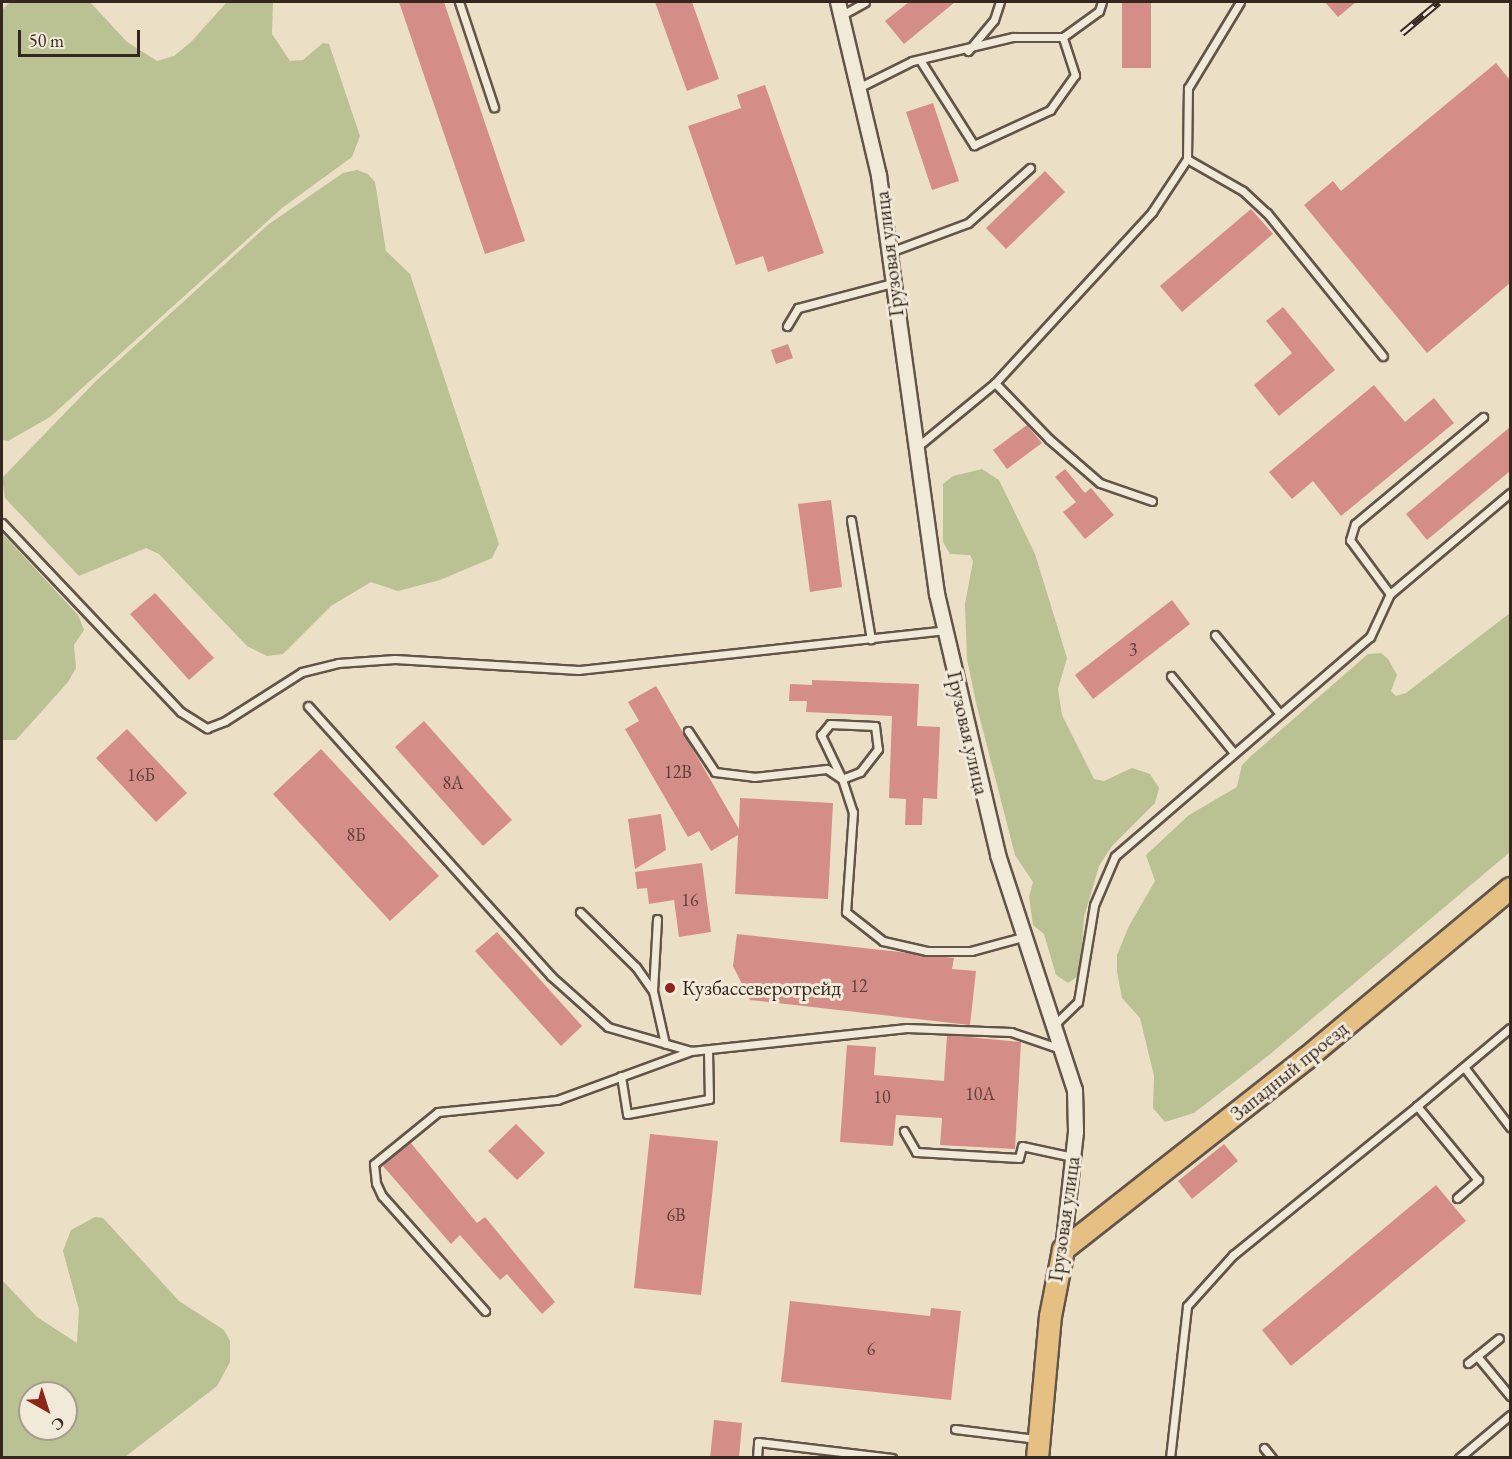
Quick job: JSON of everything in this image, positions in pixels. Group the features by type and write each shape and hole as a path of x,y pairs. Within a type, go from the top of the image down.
{"main road":[{"name":"Западный проезд","path":"1064,1249 1308,1057 1510,888"},
{"name":"Грузовая улица","path":"1039,1448 1050,1316 1064,1249"}],"street":[{"name":"Грузовая улица","path":"840,8 860,87 890,252 892,283 928,554 973,760 1023,937 1063,1050 1077,1103 1064,1249"}],"lane":[{"path":"459,2 494,107"},
{"path":"840,8 865,2"},
{"path":"968,51 994,20 1000,2"},
{"path":"860,87 920,60 968,51 1013,37 1063,37 1099,11 1102,2"},
{"path":"915,449 995,383 1152,212 1187,159 1188,88 1240,2"},
{"path":"920,60 974,145 1050,110 1075,75 1063,37"},
{"path":"1187,159 1243,191 1266,213 1383,356"},
{"path":"890,252 968,223 1030,168"},
{"path":"787,326 798,308 892,283"},
{"path":"995,383 1100,483 1152,501"},
{"path":"1390,594 1350,540 1355,524 1483,417"},
{"path":"1054,1025 1078,1002 1094,905 1115,856 1370,637 1390,594 1510,493"},
{"path":"851,520 871,639"},
{"path":"2,523 181,712 207,728 225,721 302,672 338,663 395,659 579,670 945,630"},
{"path":"1215,635 1280,714"},
{"path":"1171,676 1234,753"},
{"path":"308,706 551,975 609,1027 691,1051"},
{"path":"842,779 860,772 878,749 875,726 830,724 821,735 842,779 853,812 846,912 883,941 927,951 971,951 1023,937"},
{"path":"688,730 715,772 754,777 827,769 842,779"},
{"path":"580,912 636,967 652,991"},
{"path":"657,919 652,991 665,1044"},
{"path":"485,1311 382,1196 374,1164 438,1112 557,1100 691,1051 907,1028 1011,1032 1063,1050"},
{"path":"1170,1458 1181,1330 1191,1299 1233,1256 1510,1028"},
{"path":"621,1076 627,1114 709,1099 708,1050"},
{"path":"1464,1067 1510,1128"},
{"path":"1417,1106 1478,1180 1457,1198"},
{"path":"904,1131 916,1152 1019,1158 1022,1146 1073,1157"},
{"path":"1468,1363 1499,1338"},
{"path":"1477,1356 1510,1396"},
{"path":"1459,1458 1510,1415"},
{"path":"955,1429 1039,1448"},
{"path":"757,1458 758,1442 892,1458"},
{"path":"1264,1448 1272,1458"}],"green space":[{"path":"10,2 90,2 127,42 157,61 174,56 191,42 227,2 273,2 272,34 290,61 303,60 323,43 329,44 360,136 352,157 282,208 50,417 8,441 2,440 2,10"},
{"path":"357,170 368,174 375,182 386,251 410,274 499,544 492,558 440,580 398,591 371,582 331,606 283,654 267,656 247,646 159,554 146,548 79,576 5,498 2,478 96,381 269,224 343,173"},
{"path":"982,469 999,480 1035,554 1067,658 1058,689 1062,715 1094,779 1104,781 1132,768 1150,774 1159,788 1155,803 1112,846 1099,866 1084,917 1080,975 1068,983 1056,975 1044,934 1033,925 1029,897 1033,882 1015,855 977,707 967,659 965,604 973,561 970,555 950,554 943,542 943,484 953,476"},
{"path":"2,533 78,615 84,630 74,645 76,668 68,682 16,740 2,740"},
{"path":"1510,613 1510,852 1269,1055 1194,1113 1165,1122 1153,1108 1154,1076 1140,1018 1122,998 1117,971 1117,955 1129,926 1155,881 1146,855 1189,815 1237,787 1242,765 1368,654 1381,653 1388,659 1397,675 1391,691 1396,696 1406,693"},
{"path":"95,1217 103,1218 179,1301 224,1330 230,1341 230,1362 217,1386 125,1457 2,1457 2,1280 37,1317 77,1343 79,1310 63,1251 71,1230"}],"building":[{"path":"399,2 444,2 525,241 485,254"},
{"path":"655,2 692,2 719,79 687,91"},
{"path":"909,2 955,2 904,44 885,21"},
{"path":"1122,2 1151,2 1151,68 1122,68"},
{"path":"1325,2 1356,2 1338,17"},
{"path":"1496,63 1510,80 1510,283 1427,353 1304,205 1333,181 1341,191"},
{"path":"765,85 824,253 768,272 763,256 736,265 688,126 741,108 737,95"},
{"path":"933,103 959,181 932,190 906,112"},
{"path":"1045,171 1065,192 1006,249 986,228"},
{"path":"1251,209 1273,234 1182,312 1160,286"},
{"path":"1283,307 1335,370 1279,416 1254,385 1292,353 1266,321"},
{"path":"788,344 793,358 776,364 771,350"},
{"path":"1374,385 1405,422 1434,398 1454,423 1341,516 1313,481 1292,499 1269,472"},
{"path":"1027,425 1042,443 1007,469 993,450"},
{"path":"1510,427 1510,471 1427,540 1406,514"},
{"path":"1065,469 1085,493 1091,488 1114,515 1085,539 1063,512 1076,502 1055,477"},
{"path":"831,500 842,587 810,592 798,504"},
{"path":"155,593 214,658 189,680 130,614"},
{"path":"1172,600 1190,624 1093,699 1075,675"},
{"path":"812,680 919,684 917,726 940,727 937,799 923,798 922,825 905,825 906,799 889,798 892,716 806,712 807,701 789,701 790,684 812,685"},
{"path":"656,686 739,829 740,798 833,803 828,899 735,894 738,835 711,851 699,831 688,837 625,729 639,721 628,702"},
{"path":"424,721 512,820 483,846 395,747"},
{"path":"127,729 187,793 156,822 96,758"},
{"path":"321,749 439,876 390,921 273,794"},
{"path":"661,814 666,850 635,869 628,819"},
{"path":"702,863 711,932 679,937 674,900 649,904 647,888 637,889 635,872"},
{"path":"497,932 582,1026 561,1046 475,951"},
{"path":"737,934 954,958 952,969 976,971 970,1025 750,1000 733,966"},
{"path":"947,1035 1021,1042 1015,1149 940,1145 942,1118 896,1115 893,1146 840,1142 847,1045 876,1047 874,1075 944,1081"},
{"path":"516,1124 545,1153 517,1180 488,1151"},
{"path":"650,1134 718,1141 701,1295 634,1288"},
{"path":"410,1142 477,1223 485,1217 555,1302 542,1314 507,1274 500,1280 460,1235 451,1244 383,1166"},
{"path":"1224,1144 1238,1161 1192,1199 1178,1181"},
{"path":"1436,1185 1466,1221 1291,1366 1262,1330"},
{"path":"790,1301 930,1316 931,1308 961,1311 951,1400 781,1382"},
{"path":"714,1420 742,1423 739,1458 710,1458"}],"railway":[{"path":"1402,33 1439,2"}],"place":[{"name":"Кузбассеверотрейд","path":"670,988"}]}
